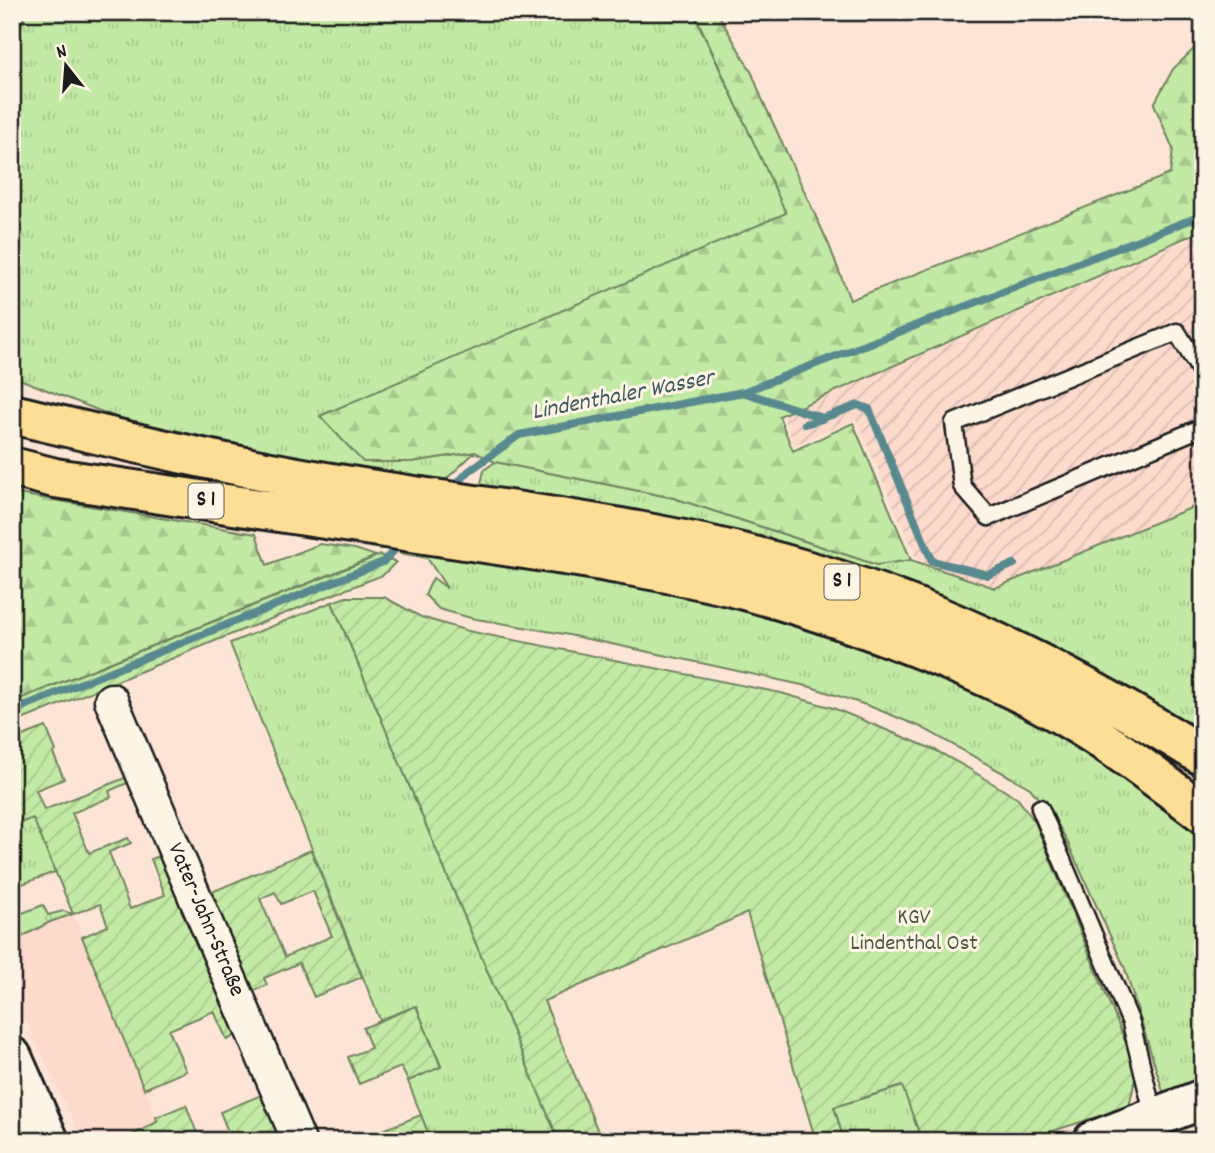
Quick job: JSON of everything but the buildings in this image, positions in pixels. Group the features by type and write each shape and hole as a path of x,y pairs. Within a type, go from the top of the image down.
{"main road":[{"name":"S 1","path":"17,411 166,450 340,485 425,516 590,559 741,589 805,607 883,634 977,672 1067,718 1124,755 1203,813"},
{"name":"S 1","path":"12,467 55,478 425,516 596,522 750,554 816,572 896,600 993,639 1085,686 1203,756"}],"street":[{"name":"Vater-Jahn-Straße","path":"111,700 299,1141"},
{"path":"12,1057 49,1141"},
{"path":"1144,1129 1203,1099"},
{"path":"1093,1141 1203,1118"}],"lane":[{"path":"1203,376 1177,332 954,423 962,486 989,517 1203,427"},
{"path":"1040,808 1131,1023 1144,1129"}],"shaded area":[{"path":"1203,233 1203,503 995,588 918,562 856,419 794,445 783,416"},
{"path":"73,914 158,1122 121,1141 83,1141 12,991 12,942"}],"green space":[{"path":"25,12 693,12 788,215 320,416 364,462 411,462 475,452 439,486 145,429 12,376 12,59"},
{"path":"694,12 717,12 752,73 829,245 850,300 1170,174 1173,149 1154,104 1173,69 1203,40 1203,230 779,416 793,451 853,423 911,560 877,565 674,498 495,462 475,452 411,462 363,462 320,416 786,213"},
{"path":"495,462 674,498 877,565 911,560 995,588 1203,503 1203,733 1087,666 967,609 480,489 484,470"},
{"path":"12,493 256,534 267,565 320,544 355,549 376,556 12,702"},
{"path":"408,545 657,585 814,625 1032,714 1203,831 1203,1086 1165,1098 1124,966 1065,837 1052,814 1030,788 921,727 811,687 564,634 471,618 439,609 425,595 433,578 447,588 427,558 400,553"},
{"path":"380,555 396,562 383,575 12,724 12,702"},
{"name":"KGV Lindenthal Ost","path":"346,597 384,597 421,617 468,631 781,693 833,708 935,750 1018,799 1035,822 1137,1070 1129,1107 1021,1141 1017,1141 1011,1134 1006,1137 1006,1141 922,1141 902,1086 834,1107 844,1141 816,1141 747,913 544,1001 602,1141 559,1141 332,602"},
{"path":"332,602 559,1141 431,1141 408,1081 441,1066 416,1006 380,1020 230,643"},
{"path":"46,727 64,779 36,790 44,810 130,776 132,781 109,791 111,797 72,813 89,853 128,838 131,843 109,852 130,909 165,895 151,859 160,855 238,1034 227,1040 214,1011 169,1030 186,1071 144,1089 82,937 108,926 100,904 73,914 33,818 12,826 12,740"},
{"path":"33,817 55,872 17,886 12,876 12,826"},
{"path":"311,850 362,977 314,997 299,963 264,978 267,985 248,993 207,894","holes":["313,891 332,936 285,957 260,899 275,892 281,904"]},
{"path":"43,905 48,915 63,911 73,914 50,922 12,942 12,917"},
{"path":"416,1006 441,1067 408,1081 401,1067 359,1084 348,1057 371,1048 363,1028"},
{"path":"903,1086 922,1141 844,1141 834,1107"},
{"path":"264,1094 284,1135 270,1141 232,1141 220,1112"},
{"path":"186,1105 200,1141 121,1141 157,1122 156,1117"},
{"path":"421,1115 431,1141 354,1141"}],"waterway":[{"name":"Lindenthaler Wasser","path":"452,489 469,471 519,435 743,392 1203,215"},
{"path":"743,392 823,418 858,405 869,409 932,561 988,575 1014,564"},
{"path":"805,424 822,419"},
{"name":"Lindenthaler Wasser","path":"12,711 383,562 402,542"}]}
